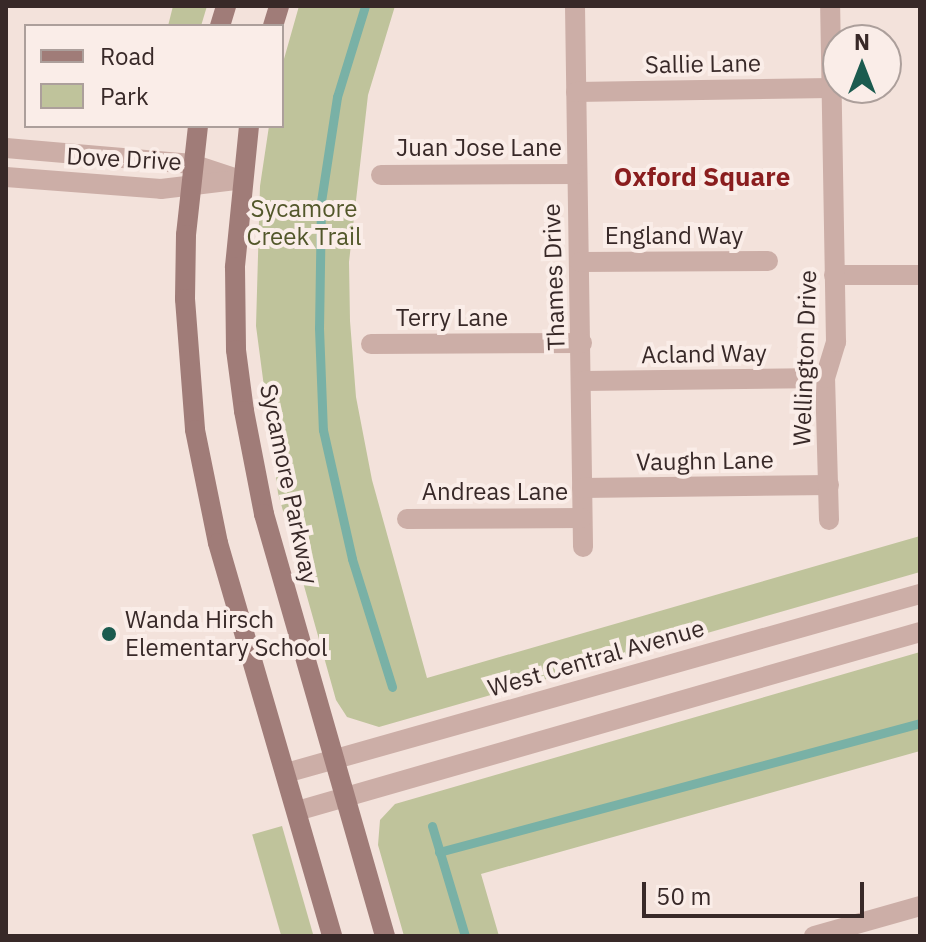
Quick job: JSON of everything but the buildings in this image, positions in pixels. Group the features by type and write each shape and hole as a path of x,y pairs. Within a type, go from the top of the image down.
{"main road":[{"path":"198,128 189,189 185,299 195,430 218,543 332,936"},
{"name":"Sycamore Parkway","path":"249,128 240,180 236,350 244,411 264,514 385,936"}],"street":[{"name":"Thames Drive","path":"575,6 583,381 583,547"},
{"name":"Sallie Lane","path":"576,92 822,88"},
{"name":"Wellington Drive","path":"829,520 825,378 836,342 831,104"},
{"name":"Dove Drive","path":"6,148 192,164 240,180"},
{"name":"Juan Jose Lane","path":"381,175 577,174"},
{"name":"Dove Drive","path":"6,177 189,189 240,180"},
{"name":"England Way","path":"580,262 768,261"},
{"path":"834,275 920,275"},
{"name":"Terry Lane","path":"371,344 582,343"},
{"name":"Acland Way","path":"583,381 825,378"},
{"name":"Vaughn Lane","path":"582,488 829,485"},
{"name":"Andreas Lane","path":"407,519 582,518"},
{"name":"West Central Avenue","path":"286,773 920,594"},
{"path":"297,811 920,632"},
{"path":"814,936 920,906"}],"green space":[{"path":"173,6 207,6 202,24 168,24"},
{"name":"Sycamore Creek Trail","path":"299,6 395,6 368,95 349,262 350,321 356,397 372,480 427,678 920,536 920,572 379,727 347,717 336,700 278,493 256,326 260,186 269,128 284,128 284,59"},
{"path":"920,652 920,751 481,874 499,936 404,936 378,845 380,820 395,804"},
{"path":"282,826 313,936 281,936 252,835"}],"waterway":[{"path":"365,6 337,97 321,202 319,328 323,430 352,559 392,687"},
{"path":"439,852 920,723"},
{"path":"432,826 465,936"}],"place":[{"name":"Wanda Hirsch Elementary School","path":"109,634"}],"district":[{"name":"Oxford Square","path":"702,177"}]}
